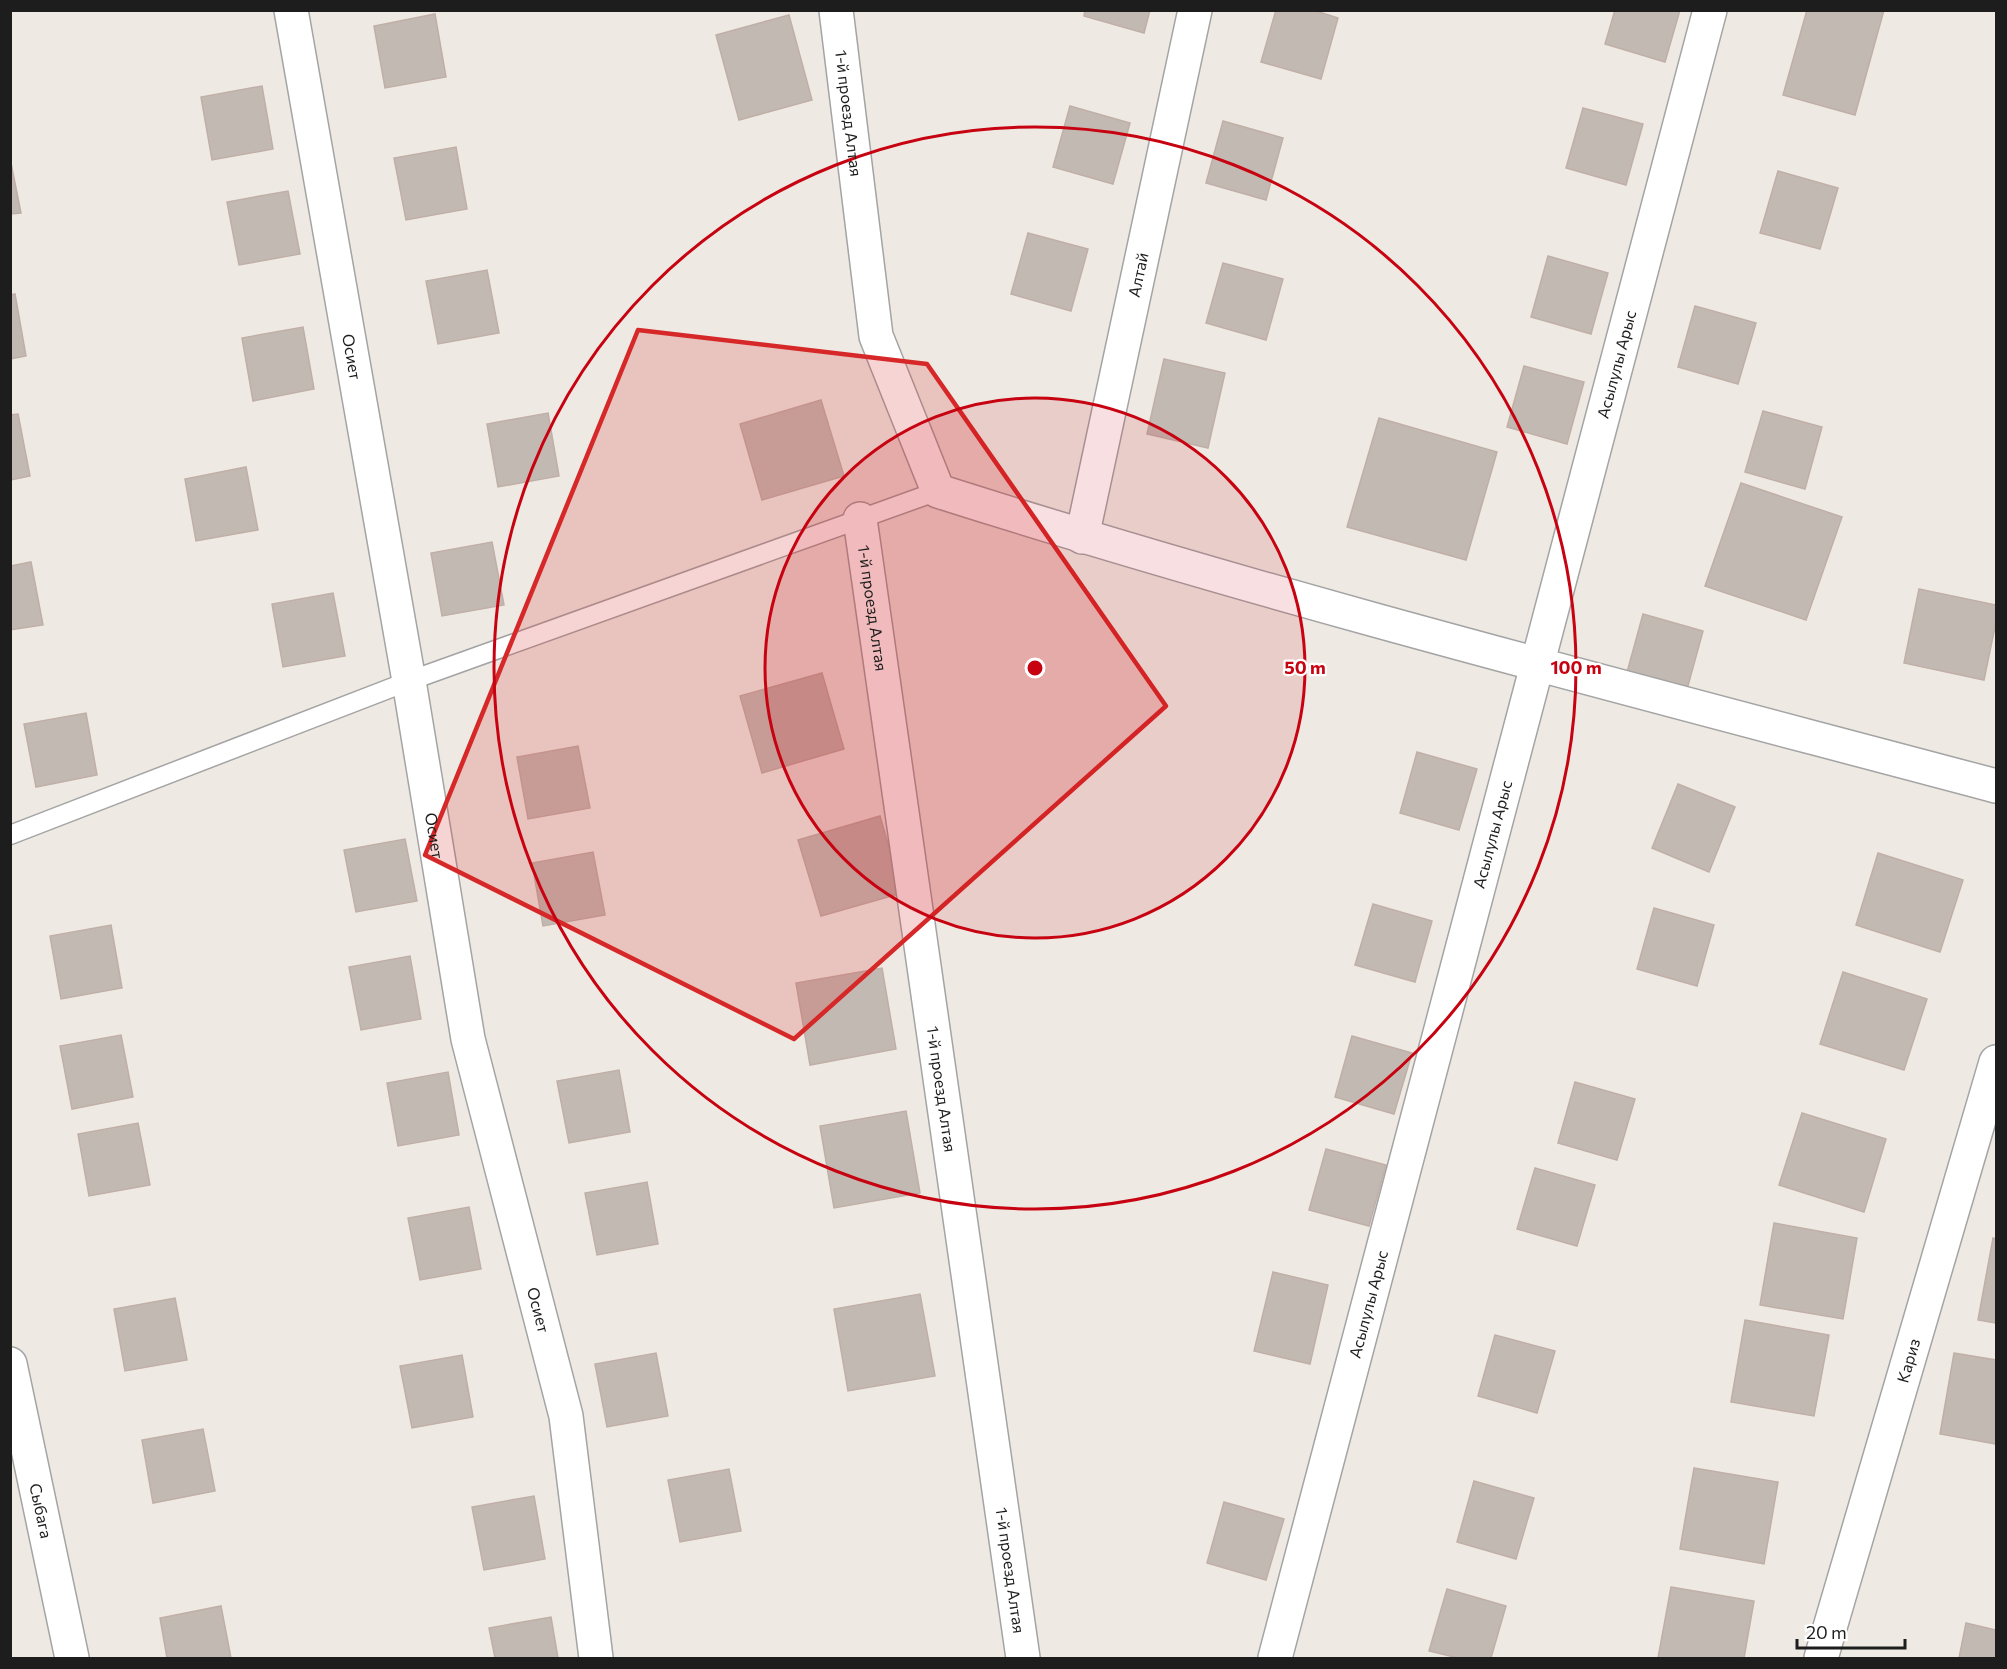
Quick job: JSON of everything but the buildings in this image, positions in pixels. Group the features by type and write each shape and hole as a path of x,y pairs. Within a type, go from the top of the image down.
{"street":[{"name":"Осиет","path":"291,10 409,681 468,1039 566,1416 596,1659"},
{"name":"1-й проезд Алтая","path":"836,10 876,336 938,491"},
{"name":"Алтай","path":"1082,537 1195,10"},
{"name":"Асылулы Арыс","path":"1275,1659 1710,10"},
{"path":"938,491 1082,537 1537,664 1996,786"},
{"name":"1-й проезд Алтая","path":"860,519 1023,1659"},
{"name":"Кариз","path":"1821,1659 1996,1062"},
{"name":"Сыбага","path":"10,1364 72,1659"}],"lane":[{"path":"10,835 409,681 938,491"}],"highlighted area":[{"path":"638,330 927,364 1166,706 794,1039 425,855"}]}
